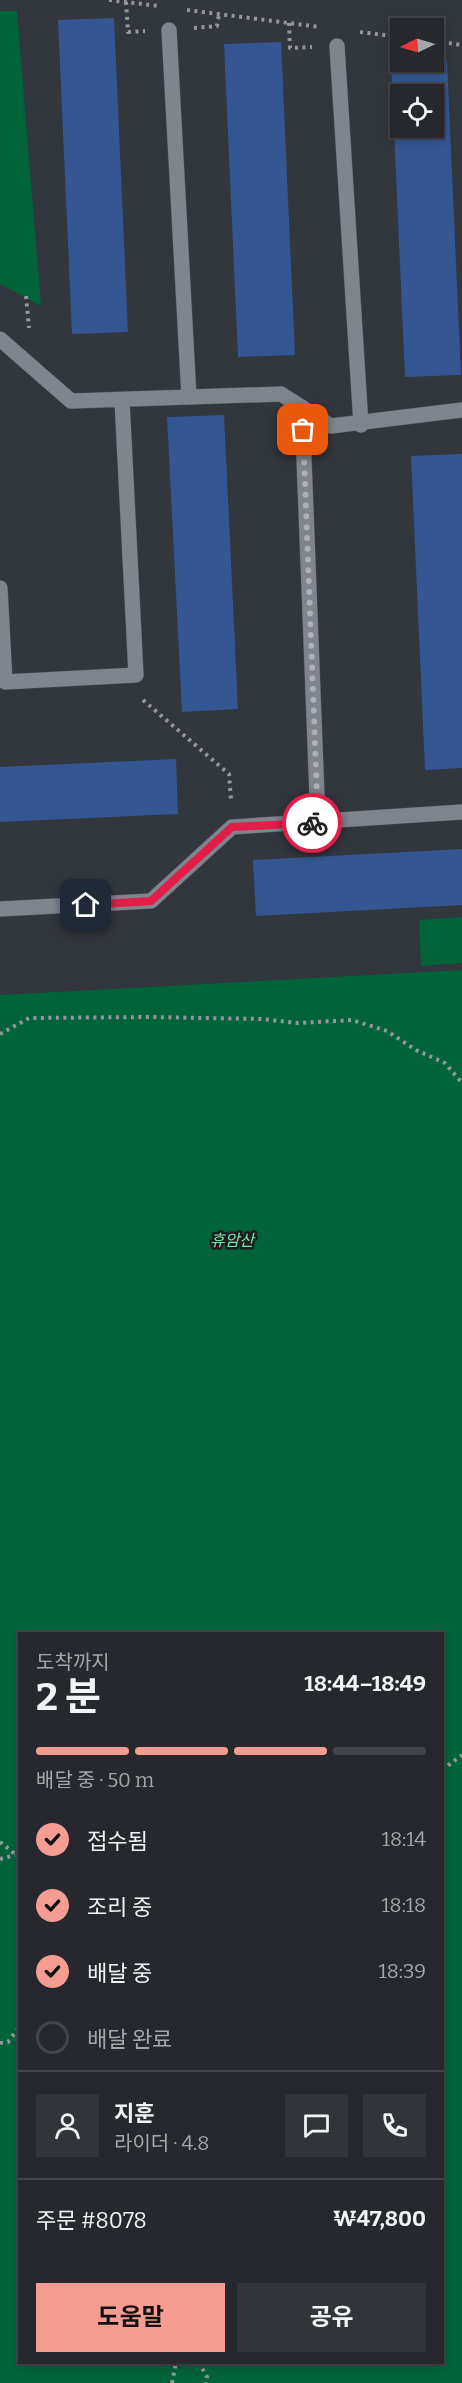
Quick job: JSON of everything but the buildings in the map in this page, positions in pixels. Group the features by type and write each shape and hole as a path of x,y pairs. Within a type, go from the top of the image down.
{"lane":[{"path":"169,30 189,397"},
{"path":"337,46 361,425"},
{"path":"0,339 71,401 281,394 332,426 361,425 462,410"},
{"path":"0,588 5,682 136,675 122,400"},
{"path":"302,407 318,822"},
{"path":"0,909 151,901 232,827 462,812"}],"path":[{"path":"109,0 161,7"},
{"path":"126,2 128,32 217,26 219,14"},
{"path":"184,10 323,27"},
{"path":"290,23 291,48 337,46"},
{"path":"356,31 390,36"},
{"path":"444,42 462,45"},
{"path":"136,675 137,695 229,774 232,827"},
{"path":"0,1034 29,1018 261,1019 298,1023 352,1020 387,1031 416,1050 445,1063 462,1083"},
{"path":"444,1768 462,1755"},
{"path":"0,1842 17,1857"},
{"path":"0,1859 17,1857"},
{"path":"0,2043 8,2042 18,2029"},
{"path":"172,2383 176,2364"},
{"path":"200,2364 207,2377 206,2383"}],"green space":[{"path":"0,11 17,11 41,306 0,284"},
{"path":"462,917 462,963 421,966 419,920"},
{"name":"휴암산","path":"462,970 462,2383 0,2383 0,995"}],"way so far":[{"path":"303,430 318,822 312,823"}],"route":[{"path":"86,905 151,901 232,827 312,823"}]}
